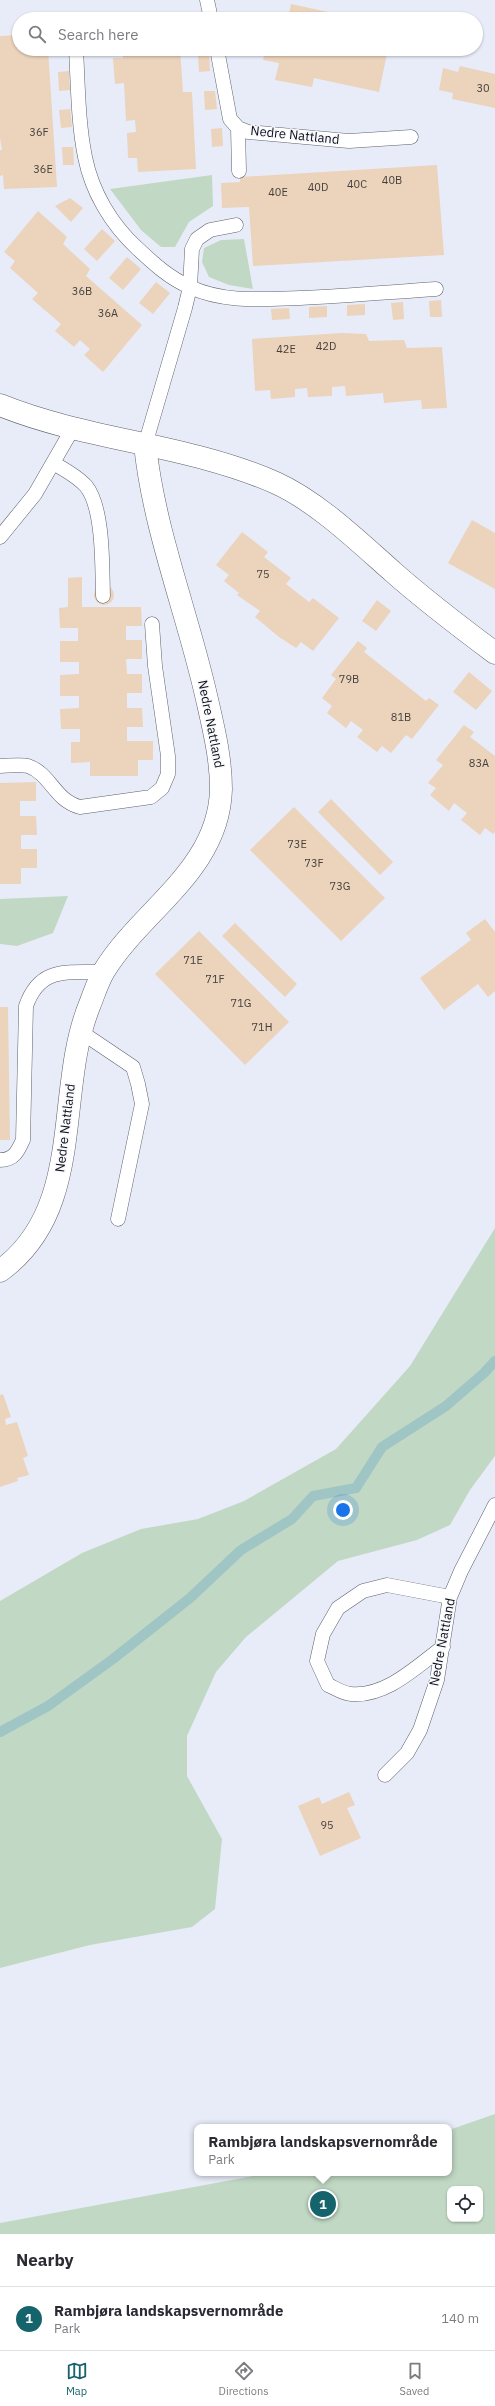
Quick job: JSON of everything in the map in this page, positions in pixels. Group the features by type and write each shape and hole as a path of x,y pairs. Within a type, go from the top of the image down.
{"street":[{"path":"0,405 23,414 73,428 234,466 278,484 332,519 407,584 495,653"},
{"name":"Nedre Nattland","path":"0,1271 25,1247 43,1219 56,1189 64,1154 74,1057 81,1032 104,972 191,869 208,843 216,820 221,792 220,764 213,726 186,615 149,485 145,445"}],"lane":[{"path":"207,0 210,12"},
{"path":"76,56 80,124 85,159 96,194 121,233 158,268 190,287 220,297 258,299 436,289"},
{"name":"Nedre Nattland","path":"218,56 230,119 238,128 248,132 349,141 411,137"},
{"path":"238,128 239,171"},
{"name":"Nedre Nattland","path":"145,445 190,287 192,250 197,239 210,230 236,225"},
{"path":"0,537 35,494 73,428"},
{"path":"53,462 73,475 86,487 94,505 101,540 103,596"},
{"path":"0,766 26,766 40,772 61,798 69,804 80,807 151,797 162,788 168,774 168,756 155,666 152,624"},
{"path":"0,1160 6,1160 16,1154 23,1140 26,1006 32,991 43,979 62,973 104,972"},
{"path":"81,1032 133,1067 142,1104 118,1219"},
{"name":"Nedre Nattland","path":"385,1776 407,1753 420,1730 437,1680 450,1597 461,1571 495,1505"},
{"path":"442,1647 403,1676 374,1692 350,1694 328,1685 317,1661 323,1634 338,1608 363,1591 387,1585 450,1597"}],"green space":[{"path":"212,175 213,206 189,222 175,247 161,247 141,230 110,189"},
{"path":"244,239 253,289 229,285 209,277 202,262 204,248 221,240"},
{"path":"68,896 53,933 17,946 0,944 0,899"},
{"path":"495,1228 495,1456 470,1490 450,1525 417,1540 338,1561 246,1637 216,1672 187,1736 187,1776 222,1839 215,1909 192,1927 90,1945 0,1968 0,1601 82,1553 141,1529 198,1519 244,1501 336,1449 410,1366"},
{"path":"495,2114 495,2234 0,2234 0,2223 253,2176 452,2176 452,2129"}],"building":[{"path":"291,4 328,12 289,12"},
{"path":"12,35 12,56 48,56 57,187 4,189 3,175 0,176 0,150 2,150 0,138 0,36"},
{"path":"123,56 180,56 183,92 192,92 196,169 138,172 137,158 128,158 127,133 136,132 135,120 126,121 124,83 115,84 113,58 123,58"},
{"path":"198,56 209,56 210,71 199,72"},
{"path":"264,56 387,56 379,92 314,78 312,87 275,80 279,63 263,60"},
{"path":"460,66 495,74 495,108 452,99 453,93 439,90 443,68 458,72"},
{"path":"69,71 70,90 59,91 58,72"},
{"path":"204,91 215,91 217,109 205,110"},
{"path":"70,109 72,127 61,128 59,110"},
{"path":"222,128 223,146 212,147 211,129"},
{"path":"62,147 73,147 74,165 63,165"},
{"path":"437,165 444,255 253,266 249,207 222,208 221,183 240,182 240,177"},
{"path":"70,198 83,208 71,222 55,206"},
{"path":"38,211 67,237 63,244 90,269 86,276 142,325 103,372 84,355 90,349 80,340 74,347 55,331 61,324 32,299 38,293 10,268 15,261 4,252"},
{"path":"102,229 115,241 97,261 84,249"},
{"path":"127,257 141,269 123,290 109,278"},
{"path":"156,282 170,293 153,314 139,303"},
{"path":"441,300 442,317 430,317 429,301"},
{"path":"403,302 404,319 393,320 391,303"},
{"path":"365,304 365,315 347,316 347,305"},
{"path":"327,306 327,317 309,318 309,307"},
{"path":"289,308 290,319 272,320 271,309"},
{"path":"342,333 366,334 369,341 404,340 407,348 442,347 447,408 422,409 421,400 384,403 383,393 346,396 345,386 332,387 332,396 308,397 307,388 295,389 295,397 271,399 270,390 255,391 252,339"},
{"path":"472,520 495,533 495,589 448,563"},
{"path":"242,532 268,552 264,557 291,578 286,584 309,602 313,598 339,618 313,651 301,642 296,648 279,637 255,617 260,611 237,595 239,593 224,581 229,575 216,565"},
{"path":"82,577 82,607 141,607 142,626 126,626 126,640 142,640 142,659 126,659 127,674 142,674 142,693 127,693 127,708 142,708 143,727 127,727 127,741 153,741 153,760 138,760 138,776 90,776 90,762 71,763 71,742 80,742 80,729 61,729 60,709 79,708 79,696 60,696 60,675 79,674 79,662 60,662 60,641 78,641 78,628 60,628 59,608 68,607 68,578"},
{"path":"104,585 111,588 114,595 111,602 104,605 97,602 94,595 97,588"},
{"path":"377,600 391,611 376,631 362,621"},
{"path":"358,641 367,648 364,652 426,701 429,698 439,705 412,739 406,735 391,753 382,746 377,752 357,737 363,730 351,721 346,728 327,713 332,706 322,698 336,679 331,675"},
{"path":"469,672 492,691 476,710 453,692"},
{"path":"464,725 474,732 470,737 495,756 495,832 493,834 485,828 480,835 461,820 467,813 454,803 449,811 430,795 436,788 428,783 443,765 436,760"},
{"path":"36,782 36,801 20,801 20,816 36,816 37,835 21,835 21,849 37,849 37,868 21,868 21,884 0,884 0,783"},
{"path":"331,799 393,862 380,875 318,812"},
{"path":"294,807 385,898 341,941 250,850"},
{"path":"485,919 495,932 495,991 488,997 478,984 444,1010 420,978 471,940 466,933"},
{"path":"235,923 297,984 285,997 222,936"},
{"path":"199,931 289,1022 245,1065 155,974"},
{"path":"0,1007 8,1007 10,1140 0,1140"},
{"path":"3,1394 11,1417 5,1419 6,1425 17,1422 28,1456 23,1458 29,1475 17,1478 18,1481 0,1487 0,1395"},
{"path":"349,1792 355,1805 347,1808 361,1838 320,1856 298,1806 319,1797 322,1804"}],"waterway":[{"path":"0,1732 48,1706 113,1659 190,1598 241,1550 292,1519 313,1496 356,1488 382,1447 446,1406 484,1373 495,1361"}],"place":[{"name":"Rambjøra landskapsvernområde","path":"323,2204"}]}
